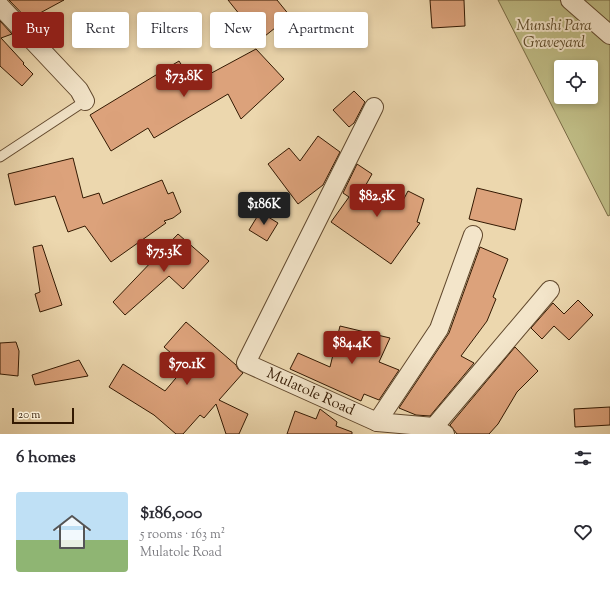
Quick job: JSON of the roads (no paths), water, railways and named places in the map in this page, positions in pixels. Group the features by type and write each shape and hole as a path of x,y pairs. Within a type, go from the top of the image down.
{"street":[{"path":"570,0 610,35"},
{"path":"0,6 79,90 84,101"},
{"name":"Mulatole Road","path":"374,107 246,363 377,422 440,431"},
{"path":"377,422 438,329 473,235"},
{"path":"440,431 550,290"}],"lane":[{"path":"0,157 84,101"}],"park label":[{"name":"Munshi Para Graveyard","path":"554,34"}]}
